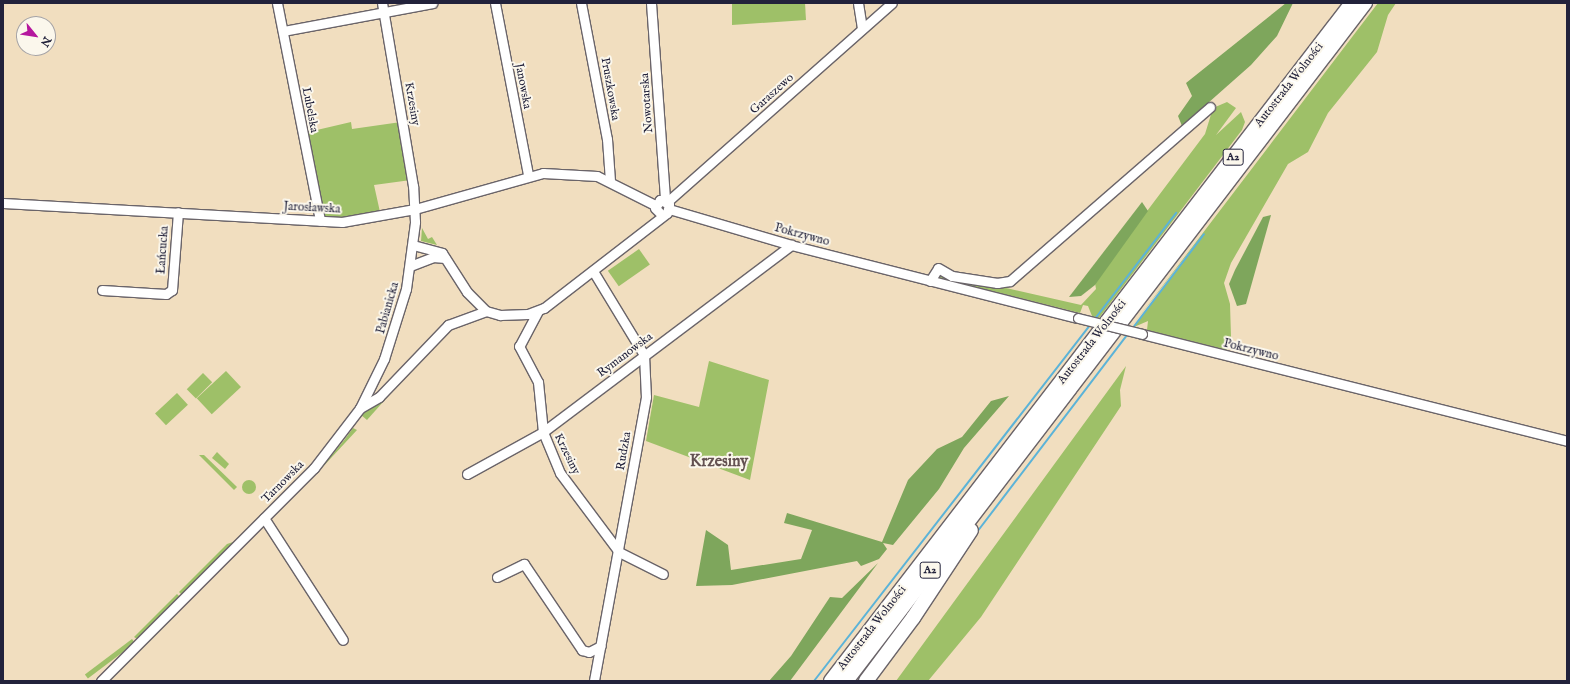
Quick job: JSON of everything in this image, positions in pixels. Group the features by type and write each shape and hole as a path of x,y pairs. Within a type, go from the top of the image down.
{"highway":[{"name":"Autostrada Wolności","path":"831,681 1352,3"},
{"name":"Autostrada Wolności","path":"846,681 1365,3"},
{"path":"866,681 928,596 1014,460"}],"street":[{"name":"Lubelska","path":"277,3 320,221"},
{"path":"282,31 383,7 432,3"},
{"name":"Janowska","path":"495,3 528,174"},
{"name":"Pruszkowska","path":"581,3 607,139 610,180"},
{"name":"Nowotarska","path":"651,3 666,207"},
{"path":"858,3 862,29"},
{"name":"Garaszewo","path":"486,311 509,316 538,311 593,272 892,3"},
{"name":"Krzesiny","path":"383,7 415,209"},
{"path":"930,281 938,268 952,276 997,283 1010,281 1210,108"},
{"name":"Jarosławska","path":"3,203 342,222 415,209 528,174 580,174 610,180 655,205 666,207"},
{"name":"Pokrzywno","path":"666,207 791,245 1567,441"},
{"name":"Pabianicka","path":"360,408 391,342 410,266 415,209"},
{"name":"Łańcucka","path":"102,290 166,294 172,290 178,212"},
{"path":"413,245 438,251 445,258 467,292 486,311"},
{"name":"Rymanowska","path":"467,474 543,432 791,245"},
{"path":"410,266 433,257 445,258"},
{"name":"Rudzka","path":"593,272 644,355 646,397 619,552 594,681"},
{"name":"Tarnowska","path":"101,681 314,468 360,408 379,397 448,325 486,311"},
{"name":"Krzesiny","path":"538,311 519,346 538,382 543,432 560,473 619,552"},
{"path":"264,518 343,640"},
{"path":"619,552 663,574"},
{"path":"497,577 524,564 582,650 589,652 601,646"}],"green space":[{"path":"732,3 805,3 806,20 732,25"},
{"path":"1286,3 1293,3 1277,36 1251,65 1182,126 1178,116 1192,96 1186,83"},
{"path":"1378,3 1396,3 1388,15 1377,52 1328,113 1308,152 1288,164 1231,263 1224,283 1230,304 1231,336 1227,350 1147,330 1148,321 1134,327 1204,233 1132,326"},
{"path":"1227,102 1236,108 1216,135 1241,112 1245,122 1242,130 1099,318 1092,316 1088,306 1083,305 1080,313 936,277 936,272 1081,305 1096,289 1095,283 1102,271 1205,134 1213,108"},
{"path":"351,122 352,129 401,122 411,180 374,185 380,212 341,220 320,220 304,133"},
{"path":"1142,202 1148,211 1095,285 1081,296 1069,297"},
{"path":"1271,215 1246,304 1237,306 1229,284 1263,217"},
{"path":"422,228 428,239 432,237 437,245 421,241"},
{"path":"639,249 650,265 619,286 608,271"},
{"path":"448,329 367,420 361,415 364,410"},
{"path":"709,361 769,380 750,480 646,441 654,395 699,407"},
{"path":"1126,366 1120,390 1121,406 981,617 928,681 896,681"},
{"path":"226,371 241,387 212,414 197,398"},
{"path":"203,373 212,382 196,398 187,389"},
{"path":"177,393 188,405 166,425 155,413"},
{"path":"1009,396 964,448 939,489 893,545 883,543 887,549 879,559 861,566 857,561 732,585 696,586 706,530 728,545 731,570 801,559 812,530 784,523 787,513 882,542 908,480 937,449 962,437 991,401"},
{"path":"353,428 357,430 319,471 345,439"},
{"path":"217,452 229,464 225,469 212,458"},
{"path":"199,455 204,455 237,487 234,490"},
{"path":"246,480 252,480 256,484 256,490 252,494 246,494 242,490 242,484"},
{"path":"236,541 183,596 179,592 227,544"},
{"path":"878,563 790,681 769,681 791,656 830,597 842,598"},
{"path":"177,594 181,598 137,639 134,637"},
{"path":"158,628 110,681 105,681"},
{"path":"132,639 135,643 88,679 85,675"}],"waterway":[{"path":"1094,320 1176,213"},
{"path":"1132,329 1204,234"},
{"path":"814,681 1090,325"},
{"path":"977,532 1128,334"}],"district":[{"name":"Krzesiny","path":"719,462"}]}
